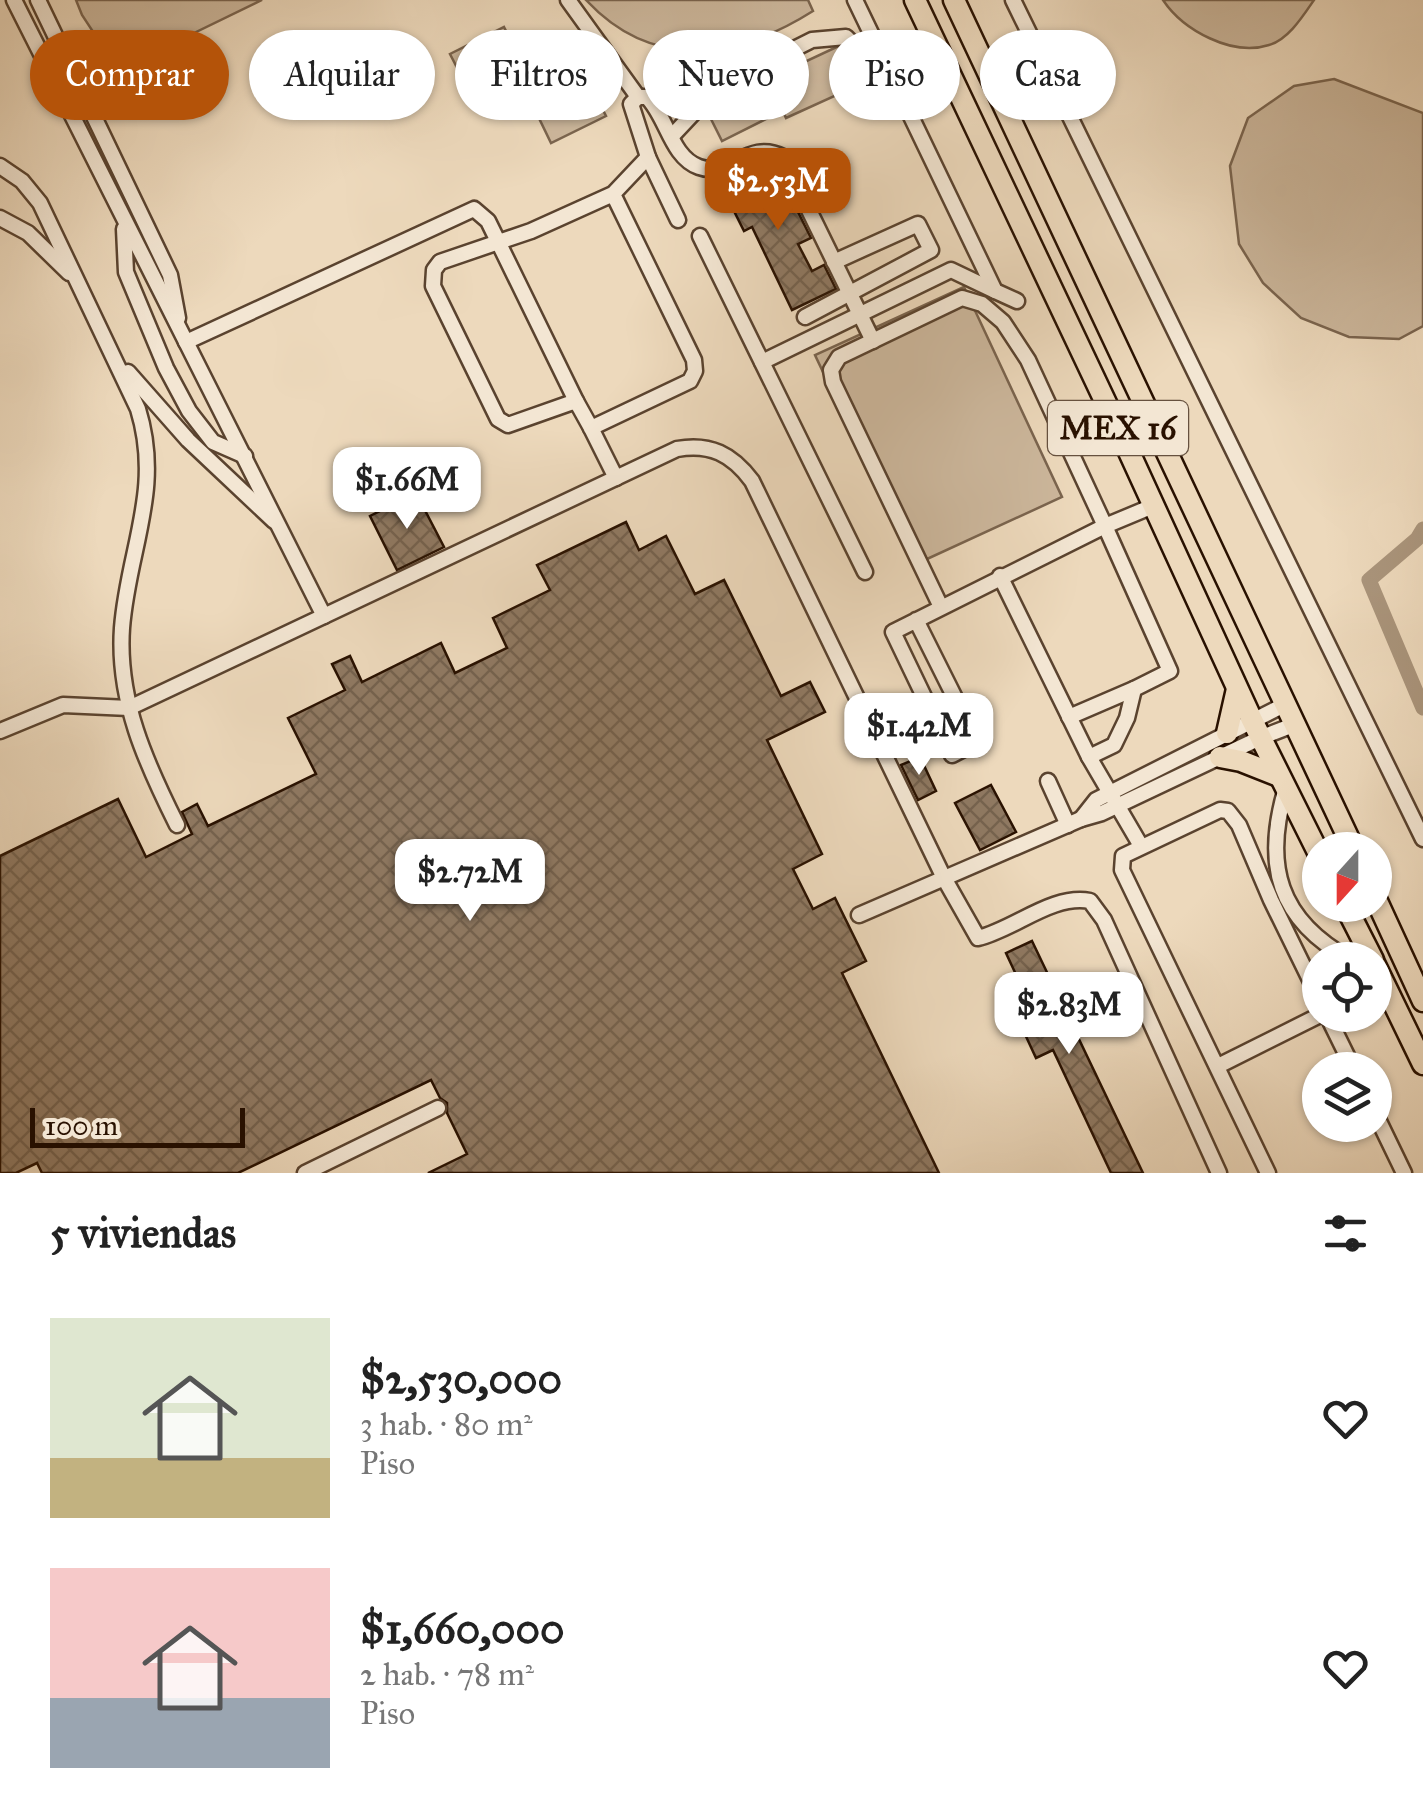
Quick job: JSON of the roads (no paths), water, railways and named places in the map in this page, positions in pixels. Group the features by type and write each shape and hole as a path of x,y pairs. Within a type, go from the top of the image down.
{"highway":[{"name":"MEX 16","path":"915,0 1308,832"},
{"name":"MEX 16","path":"954,0 1346,832"},
{"path":"1226,733 1237,689"},
{"path":"1220,757 1241,761 1282,782"},
{"path":"1386,922 1423,1001"},
{"path":"1392,1003 1423,1064"}],"lane":[{"path":"14,0 123,224 324,616"},
{"path":"38,0 170,275 183,335"},
{"path":"568,0 638,96 647,97 659,110 680,154 692,164 716,169 753,152 774,152 783,157 873,341"},
{"path":"856,0 870,30"},
{"path":"1013,0 1423,839"},
{"path":"672,136 718,86 812,40 829,38"},
{"path":"638,96 630,104 648,157 678,220"},
{"path":"914,120 994,291"},
{"path":"576,400 508,425 498,419 434,286 434,270 440,262 498,243 613,194 648,157"},
{"path":"0,166 32,192 60,242 73,277 138,408 148,439 142,522 122,629 129,708 145,758 177,825"},
{"path":"591,428 690,381 695,372 694,360 613,194"},
{"path":"183,335 474,210 488,221 616,478"},
{"path":"1,219 28,233 73,277"},
{"path":"123,224 126,272 166,368 213,442 245,456"},
{"path":"804,317 931,250 918,224 834,262"},
{"path":"700,236 865,572"},
{"path":"762,362 951,270 1018,302"},
{"path":"940,607 830,370 839,357 962,298 982,304 1003,322 1028,360 1170,671 1069,717"},
{"path":"112,352 146,397 282,528"},
{"path":"0,731 63,705 129,708 677,449 712,447 742,468 760,499 944,878 978,938 993,935 1072,897 1090,901 1104,920 1219,1173"},
{"path":"916,620 977,742 952,756 893,632 1000,576 1154,506"},
{"path":"1000,576 1089,757 1141,846"},
{"path":"1089,757 1114,746 1134,689"},
{"path":"1114,799 1220,757 1286,704"},
{"path":"859,915 1074,822 1226,733 1296,724"},
{"path":"1048,781 1074,822"},
{"path":"1282,782 1275,870 1304,928 1319,942"},
{"path":"1268,1173 1122,870 1123,856 1220,810 1233,816 1302,962"},
{"path":"1392,974 1409,973"},
{"path":"1218,1066 1302,1026"},
{"path":"305,1173 438,1108"},
{"path":"1389,1142 1404,1173"}],"waterway":[{"path":"1423,529 1417,539 1369,580 1423,708"}]}
